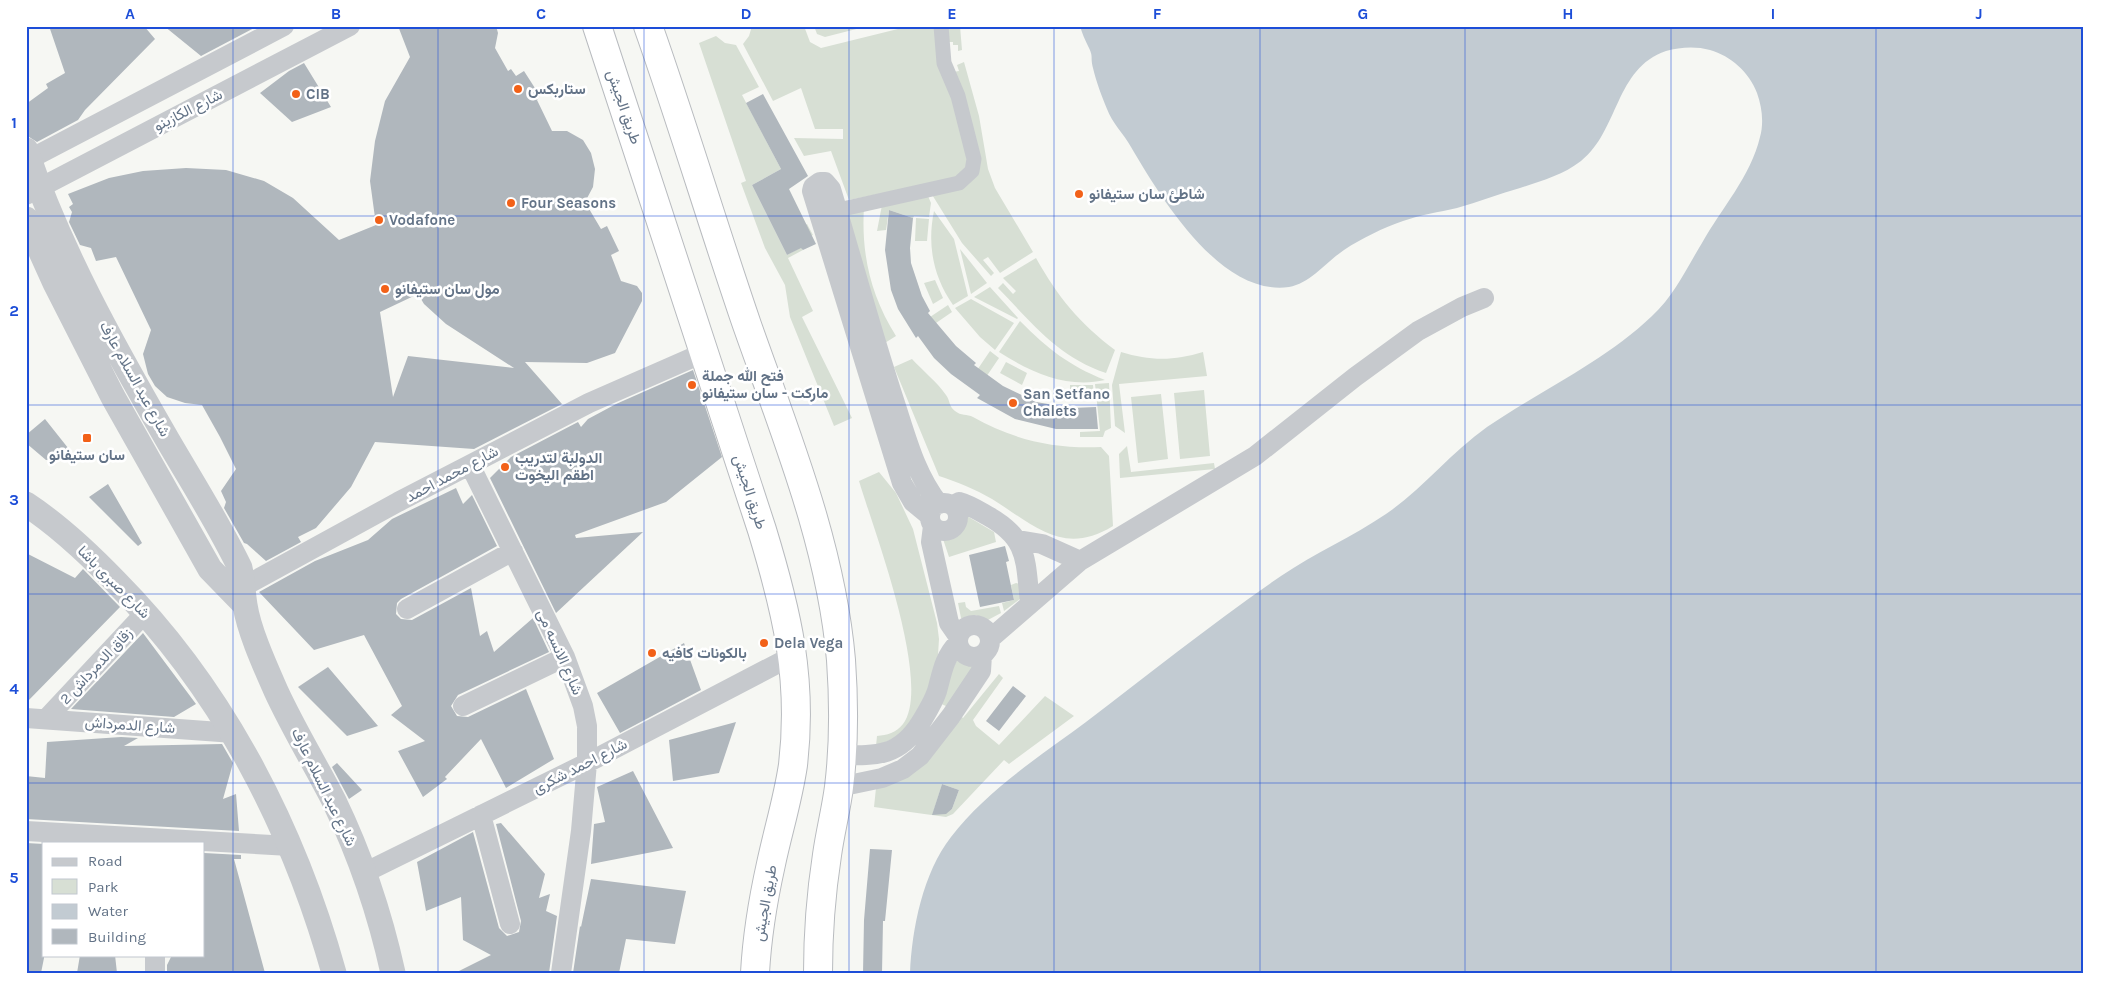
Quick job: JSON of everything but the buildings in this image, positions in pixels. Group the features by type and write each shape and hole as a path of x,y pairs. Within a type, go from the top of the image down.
{"highway":[{"name":"طريق الجيش","path":"597,26 773,565 794,654 796,714 793,764 784,814 761,912 755,973"},
{"path":"648,26 685,130 725,260 796,465 824,561 841,657 843,689 839,787 822,893 818,973"}],"street":[{"name":"شارع الكازينو","path":"27,156 256,33 284,26"},
{"name":"شارع الكازينو","path":"33,191 350,26"},
{"path":"838,210 959,183 972,171 974,159 958,96 944,63 942,26"},
{"path":"256,33 262,72"},
{"name":"شارع عبد السلام عارف","path":"27,156 33,191 57,230 134,382 240,568 241,595 276,691 334,803 364,873 393,973"},
{"path":"939,513 913,502 902,483 813,195 813,188 816,184 825,182 829,184 878,352 914,461 939,513 931,542 949,623 964,654 970,657 987,647 1030,602 1080,561 1255,456 1355,377 1418,331 1484,298"},
{"name":"شارع عبد السلام عارف","path":"26,219 55,283 113,397 210,569 241,595"},
{"name":"شارع محمد احمد","path":"241,595 470,465 589,403 703,353"},
{"name":"شارع الانسه مى","path":"470,465 565,657 583,706 587,726 587,763 579,849 561,973"},
{"path":"939,513 960,502 999,522 1011,531 1018,540 1024,559 1030,602"},
{"name":"شارع صبرى باشا","path":"26,504 94,559 146,612 193,670 234,733"},
{"path":"1018,540 1042,544 1080,561"},
{"path":"407,609 513,552"},
{"name":"زقاق الدمرداش 2","path":"46,719 146,612"},
{"path":"839,787 867,782 894,774 916,760 933,741 981,670 987,647 985,627 972,624 966,626 947,657 933,702 916,730 900,746 890,752 868,756 841,755"},
{"name":"شارع احمد شكرى","path":"364,873 587,763 794,654"},
{"path":"462,706 565,657"},
{"path":"933,702 952,713"},
{"name":"شارع الدمرداش","path":"26,718 234,733"},
{"path":"916,730 933,741"},
{"path":"234,733 263,787 290,846 309,893 334,973"},
{"path":"482,815 510,924"},
{"path":"26,831 290,846"},
{"path":"155,956 155,973"}],"green space":[{"path":"752,26 804,26 810,42 821,48 910,26 938,26 969,163 962,177 849,200 831,151 804,156 794,138 843,139 843,129 815,129 801,88 773,101 743,44 749,36"},
{"path":"814,26 868,26 825,37 817,34"},
{"path":"947,26 960,26 962,50 958,51 958,45 953,45 953,42 949,42"},
{"path":"716,36 725,43 736,45 759,87 742,95 781,169 752,185 787,255 798,249 790,233 807,224 813,235 799,242 803,250 788,258 813,311 802,317 852,418 834,426 790,317 785,285 765,248 741,183 746,181 699,43"},
{"path":"964,62 979,116 988,169 995,188 1033,252 1000,273 988,257 983,260 994,273 991,276 962,243 931,193 973,177 953,72 959,71 957,65"},
{"path":"928,196 931,203 929,217 914,216 913,218 889,210 886,230 877,231 882,205"},
{"path":"864,207 864,242 869,274 880,306 896,336 880,346 848,212"},
{"path":"934,211 954,239 968,296 953,305 941,283 933,260 931,236"},
{"path":"916,218 929,219 927,241 915,241"},
{"path":"960,249 987,283 971,294"},
{"path":"1036,258 1070,308 1091,330 1115,350 1106,373 1074,358 1047,338 998,288 1003,283 1013,294 1016,291 1003,278"},
{"path":"935,280 943,298 933,304 924,283"},
{"path":"990,287 1018,318 1017,319 974,297"},
{"path":"971,299 1014,323 995,350 980,337 955,308"},
{"path":"948,305 952,312 920,334 915,327"},
{"path":"1020,321 1040,340 1069,362 1105,380 1077,382 1049,377 1023,366 999,352"},
{"path":"990,351 999,358 980,386 971,379"},
{"path":"1121,352 1162,359 1203,352 1207,376 1119,384 1125,433 1115,426 1112,385"},
{"path":"912,359 947,397 952,408 960,414 973,417 1004,432 1035,441 1067,446 1101,447 1109,456 1113,526 1095,535 1079,539 1064,538 1050,534 986,495 939,476 894,367"},
{"path":"1006,362 1027,373 1022,385 1000,373"},
{"path":"1109,383 1111,428 1105,431 1103,437 1080,437 1080,432 1100,431 1095,384"},
{"path":"1070,385 1093,385 1094,397 1070,397"},
{"path":"1204,390 1210,456 1180,459 1174,393"},
{"path":"1161,394 1168,459 1138,463 1131,397"},
{"path":"1127,446 1131,472 1214,463 1215,469 1120,478 1119,454"},
{"path":"879,472 896,493 913,529 937,623 939,639 938,655 930,687 904,734 876,746 877,736 891,733 903,724 910,704 911,676 906,642 897,605 859,481"},
{"path":"967,516 994,532 996,542 949,557 943,539 960,530"},
{"path":"1020,584 1020,599 1004,611 1002,603 1014,600 1011,585"},
{"path":"965,602 966,607 971,611 999,606 1001,613 986,621 976,615 964,621 961,618 958,603"},
{"path":"959,656 976,663 948,707 937,702"},
{"path":"999,674 1003,678 973,720 976,726 999,745 1045,696 1074,716 1009,764 1004,760 953,814 946,817 874,807 876,788 959,715 963,718","holes":["942,784 959,790 952,809 945,814 933,813"]}],"water":[{"path":"1080,26 2083,26 2083,973 910,973 916,920 933,867 951,837 981,804 1032,761 1231,611 1281,576 1386,514 1412,494 1461,448 1487,427 1614,348 1652,316 1667,300 1679,282 1743,179 1756,151 1762,126 1760,104 1754,85 1732,61 1718,53 1699,48 1666,51 1649,59 1637,71 1627,85 1603,134 1581,161 1567,170 1544,180 1465,206 1416,217 1395,224 1351,246 1311,277 1297,285 1289,287 1264,286 1239,276 1216,260 1195,239 1158,191 1109,114 1096,78 1091,53"}],"place":[{"name":"ستاربكس","path":"518,89"},
{"name":"CIB","path":"296,94"},
{"name":"شاطئ سان ستيفانو","path":"1079,194"},
{"name":"Four Seasons","path":"511,203"},
{"name":"Vodafone","path":"379,220"},
{"name":"مول سان ستيفانو","path":"385,289"},
{"name":"فتح الله جملة ماركت - سان ستيفانو","path":"692,385"},
{"name":"San Setfano Chalets","path":"1013,403"},
{"name":"سان ستيفانو","path":"87,438"},
{"name":"الدولبة لتدريب اطقم اليخوت","path":"505,467"},
{"name":"Dela Vega","path":"764,643"},
{"name":"بالكونات كافيه","path":"652,653"}]}
